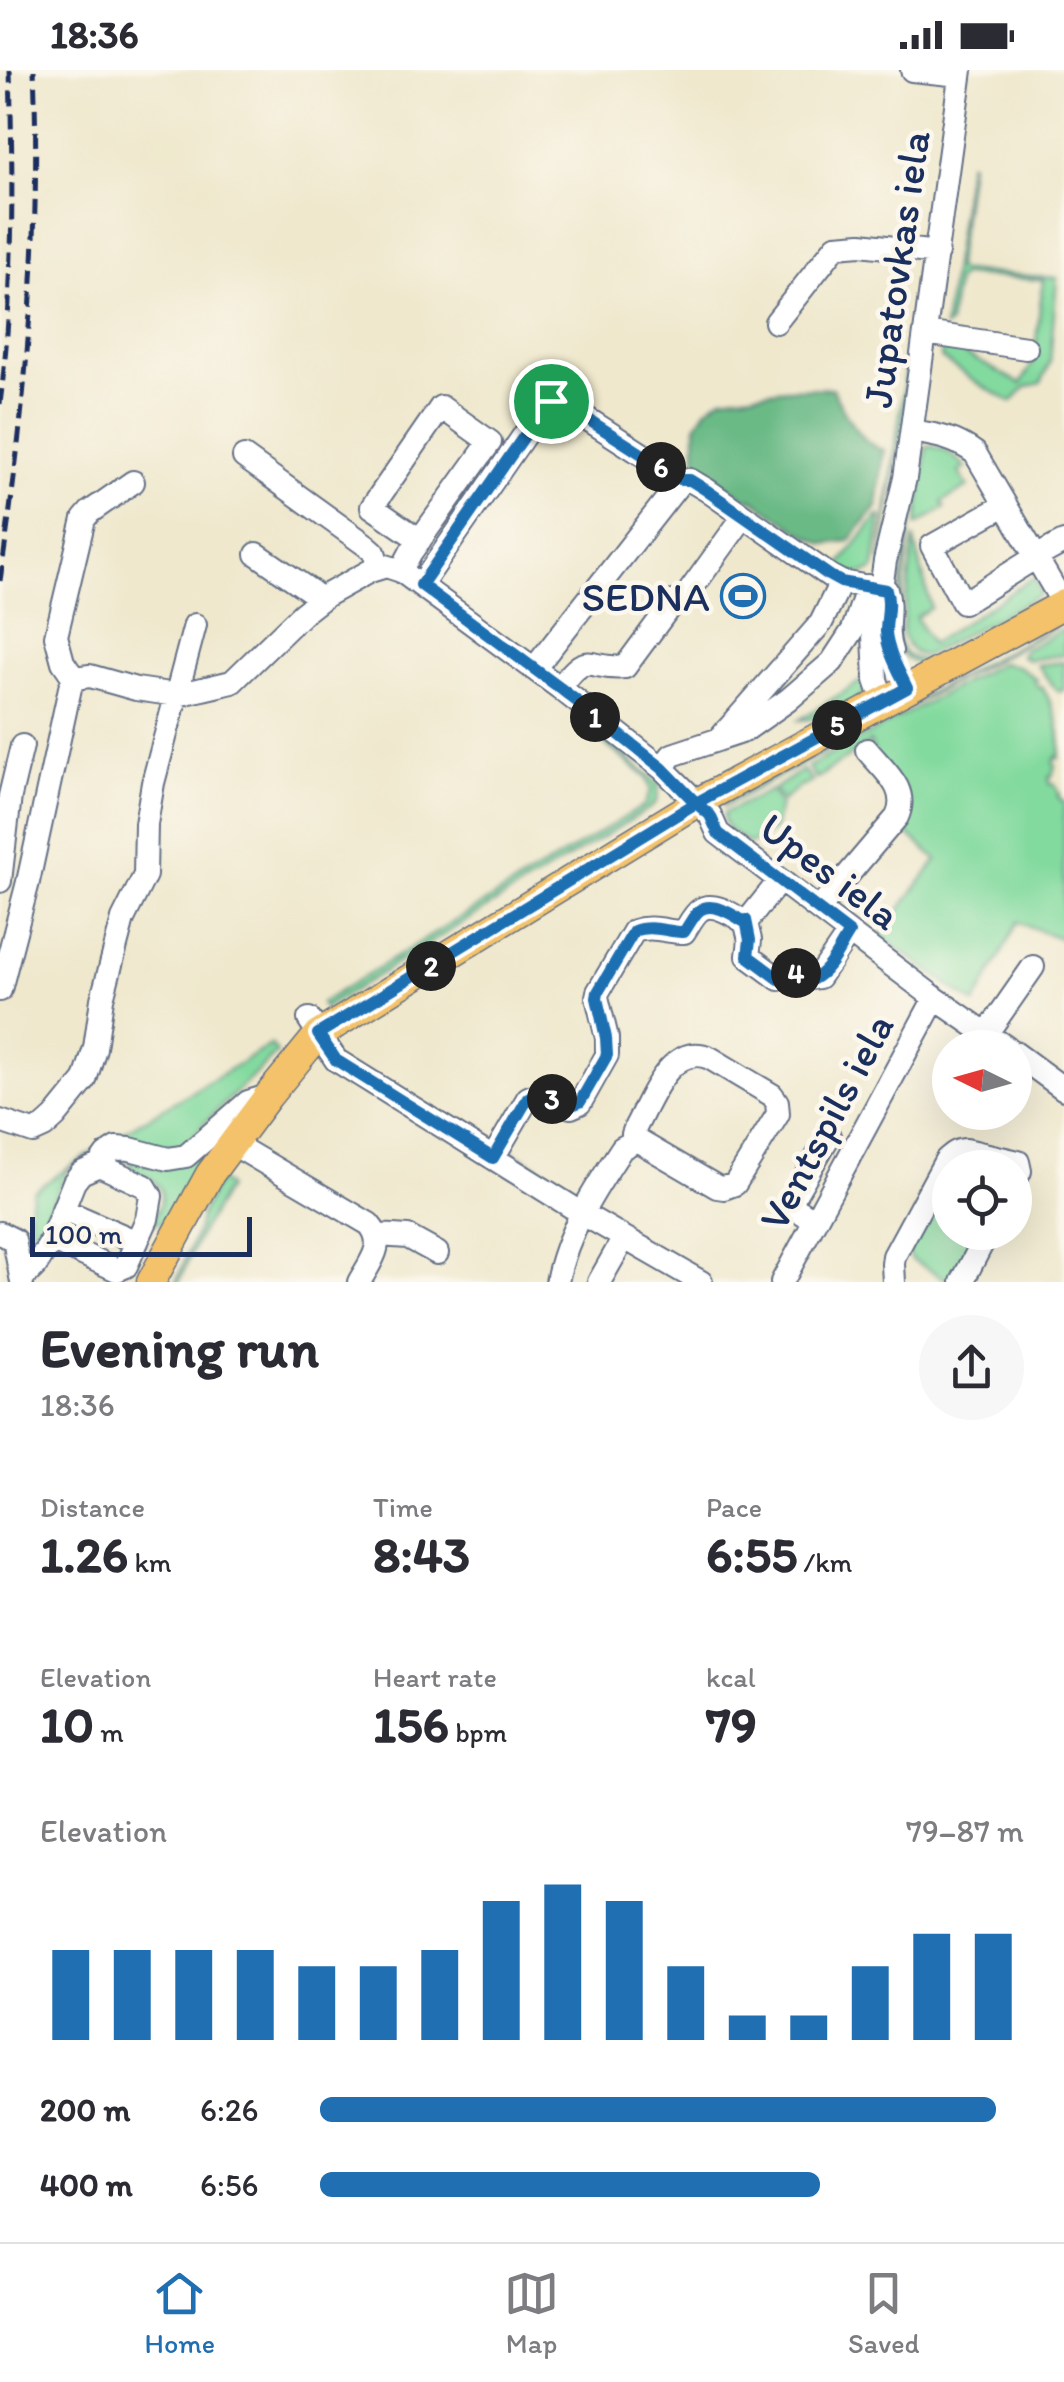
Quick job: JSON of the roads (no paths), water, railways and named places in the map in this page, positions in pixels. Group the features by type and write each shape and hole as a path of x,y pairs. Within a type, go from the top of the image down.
{"main road":[{"path":"165,1270 210,1174 319,1027 696,803 1064,604"}],"street":[{"path":"912,70 961,73"},
{"name":"Jupatovkas iela","path":"895,694 876,683 874,587 905,478 961,73"},
{"path":"776,322 836,246 861,244 937,253"},
{"path":"925,333 1026,348"},
{"path":"421,585 545,406 558,400 682,480 690,480 841,582 886,590 886,637 892,652"},
{"path":"74,678 90,676 177,695 232,682 318,601 348,582 390,569 420,540 490,442 442,407 372,506 420,540"},
{"path":"912,432 948,437 975,453 1064,604"},
{"name":"Upes iela","path":"244,457 366,545 390,569 421,585 560,688 662,768 710,815 718,833 983,1030"},
{"name":"Jupatovkas iela","path":"895,694 891,634 907,493 905,478"},
{"path":"534,669 682,480"},
{"path":"74,678 63,662 56,636 84,520 133,482"},
{"path":"1004,504 932,546 963,603 1064,542"},
{"path":"560,688 582,664 626,667 744,516"},
{"path":"257,554 312,592 318,601"},
{"path":"719,739 821,624 841,582"},
{"path":"662,768 672,755 744,730 788,700 832,662 874,587"},
{"path":"0,1122 33,1132 44,1127 86,1080 123,919 145,875 146,824 153,782 195,625"},
{"path":"0,990 74,678"},
{"path":"0,881 10,796 22,746"},
{"path":"819,908 902,807 899,789 867,750"},
{"path":"493,1158 528,1098 544,1094 567,1107 580,1102 607,1055 598,992 634,931 662,928 684,932 700,909 706,907 726,910 743,921 749,919 780,880"},
{"path":"746,920 748,956 779,979 800,972 808,978 819,977 849,933"},
{"path":"989,1030 1032,967"},
{"name":"Ventspils iela","path":"782,1282 935,998"},
{"path":"319,1027 336,1060 693,1280"},
{"path":"703,1054 777,1102 778,1114 731,1186 717,1187 635,1141 636,1126 664,1075 681,1058 703,1054"},
{"path":"1032,1065 1064,1089"},
{"path":"0,1233 14,1240 20,1271 28,1273 52,1240 74,1182 99,1165 106,1155 116,1148 168,1159 186,1156 248,1102 268,1096"},
{"path":"815,1221 794,1208 793,1198 829,1136"},
{"path":"557,1282 568,1240 622,1148 635,1141"},
{"path":"232,1144 369,1224 378,1236 378,1249 359,1282"},
{"path":"52,1240 118,1270 126,1266 152,1196 145,1186 99,1165"},
{"path":"894,1282 894,1256 932,1186"},
{"path":"63,1210 138,1242"},
{"path":"378,1236 408,1237 437,1253"},
{"path":"600,1282 624,1238"},
{"path":"962,1282 979,1250"}],"railway":[{"path":"0,404 11,237 10,70"},
{"path":"0,581 29,327 35,198 34,70"}],"place":[{"name":"SEDNA","path":"743,596"}]}
